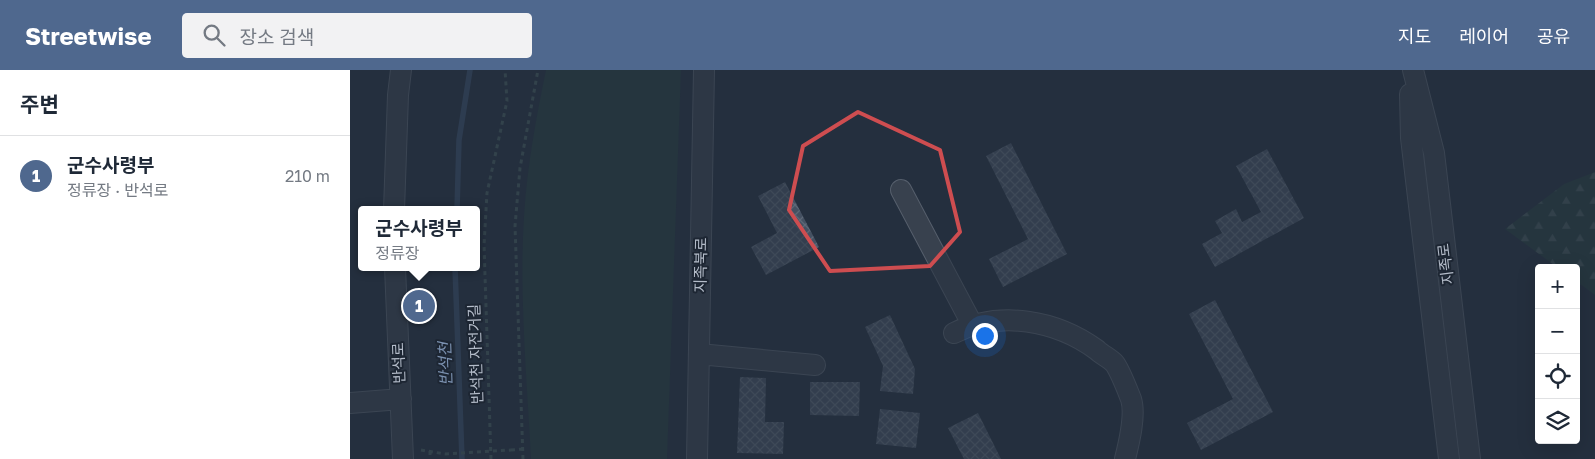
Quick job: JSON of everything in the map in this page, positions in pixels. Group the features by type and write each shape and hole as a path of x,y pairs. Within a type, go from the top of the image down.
{"street":[{"path":"394,206 397,105 401,70"},
{"name":"지족북로","path":"697,459 704,70"},
{"name":"지족로","path":"1412,70 1411,138 1445,458"},
{"name":"지족로","path":"1412,70 1434,153 1470,459"},
{"path":"902,190 972,324"},
{"name":"반석로","path":"396,271 403,454"},
{"path":"954,333 972,324 998,319 1044,324 1084,341 1115,364 1131,400 1131,434 1125,459"},
{"path":"699,354 815,365"},
{"path":"350,403 401,399"}],"path":[{"name":"반석천 자전거길","path":"491,459 484,245 487,193 507,101 505,70"},
{"path":"523,459 515,226 520,168 538,70"},
{"path":"403,454 430,451 445,454 523,449"},
{"path":"430,451 430,459"}],"highlighted area":[{"path":"858,112 940,150 960,232 930,266 830,271 789,210 803,146"}],"green space":[{"path":"546,70 681,70 667,459 531,459 524,338 523,246 525,198 535,124"},
{"path":"1595,172 1595,295 1580,284 1580,264 1553,264 1505,229 1564,184"}],"building":[{"path":"1011,143 1067,254 1003,287 989,259 1028,239 986,156"},
{"path":"1267,149 1304,218 1215,267 1202,244 1222,233 1215,221 1236,209 1242,222 1261,212 1236,166"},
{"path":"785,182 819,247 766,275 751,247 777,233 758,196"},
{"path":"1215,300 1273,412 1201,450 1187,423 1233,399 1189,314"},
{"path":"890,315 915,369 913,394 880,391 883,366 865,327"},
{"path":"740,377 766,378 765,422 784,422 783,454 737,453"},
{"path":"810,382 860,382 859,416 810,415"},
{"path":"880,409 920,413 916,448 876,444"},
{"path":"978,413 1001,459 964,459 948,428"}],"waterway":[{"name":"반석천","path":"457,206 459,140 470,70"},
{"name":"반석천","path":"455,271 462,459"}],"place":[{"name":"군수사령부","path":"419,306"}]}
